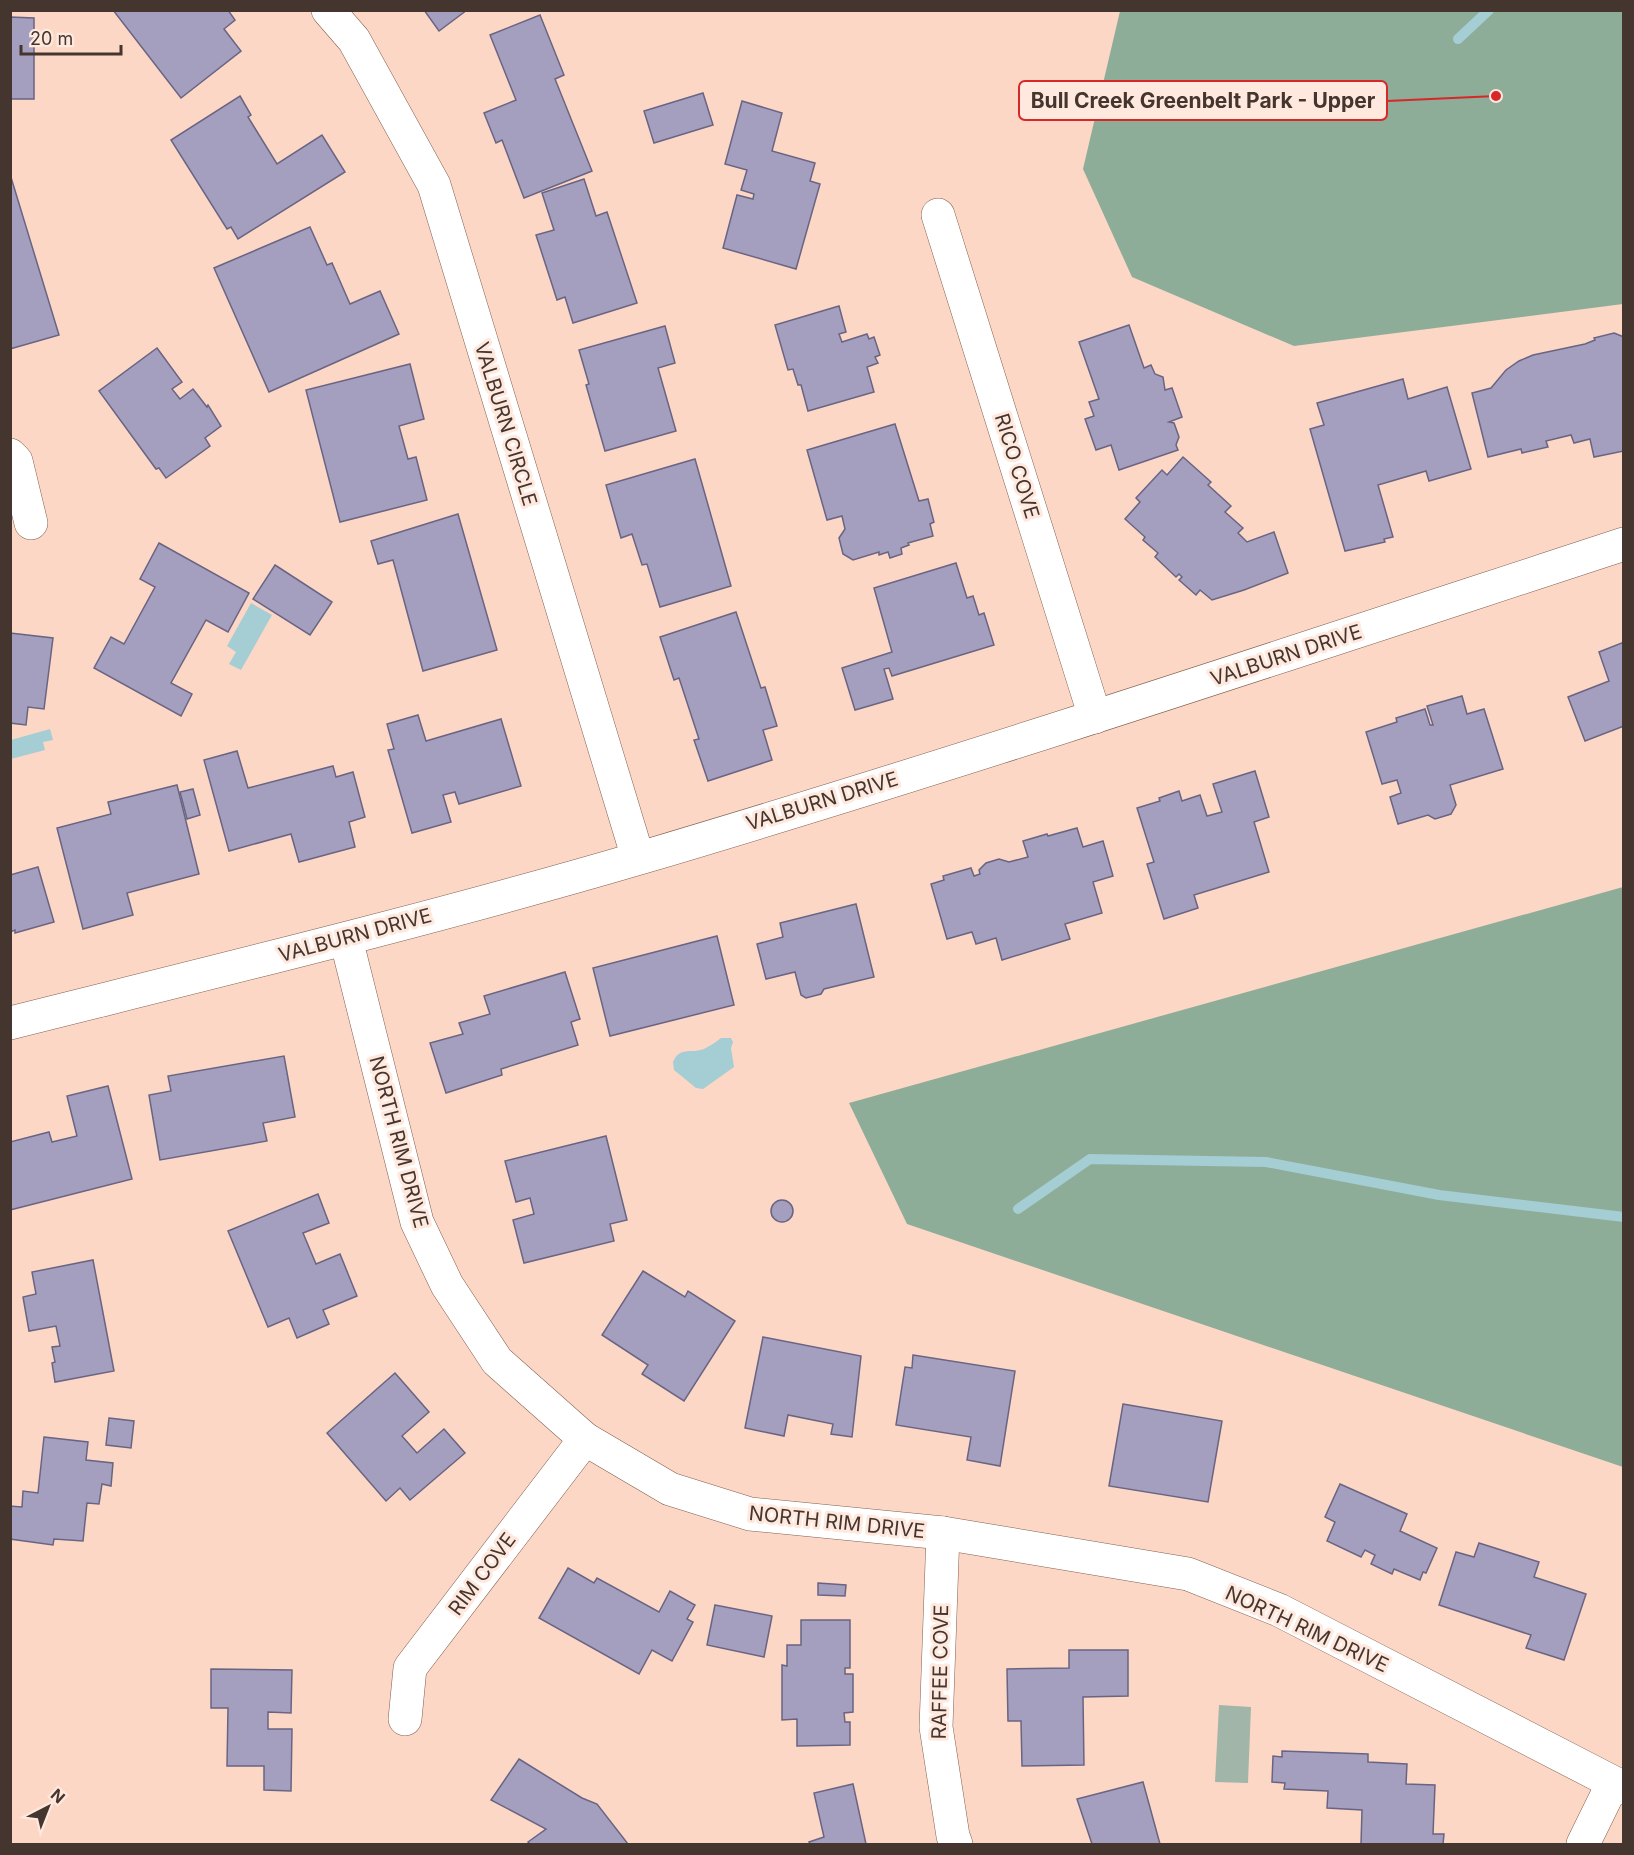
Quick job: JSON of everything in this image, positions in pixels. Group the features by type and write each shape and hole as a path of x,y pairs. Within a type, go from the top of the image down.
{"street":[{"name":"VALBURN CIRCLE","path":"328,10 354,40 434,185 638,858"},
{"name":"RICO COVE","path":"938,215 1095,717"},
{"path":"10,455 16,460 31,523"},
{"name":"VALBURN DRIVE","path":"10,1023 346,939 638,858 1095,717 1623,544"},
{"name":"NORTH RIM DRIVE","path":"346,939 417,1222 447,1285 497,1361 585,1439 670,1489 750,1514 943,1533 1188,1575 1279,1610 1618,1785"},
{"name":"RIM COVE","path":"405,1719 410,1668 585,1439"},
{"name":"RAFFEE COVE","path":"943,1533 936,1726 956,1845"},
{"path":"1583,1845 1618,1785"}],"green space":[{"path":"1120,11 1623,11 1623,304 1294,346 1132,277 1083,169"},
{"path":"1623,887 1623,1467 907,1224 849,1103"},
{"path":"1219,1705 1251,1707 1248,1783 1215,1782"}],"water":[{"path":"251,603 272,615 241,670 229,664 236,652 227,646"},
{"path":"50,729 53,740 43,742 45,750 11,759 11,740"},
{"path":"721,1038 731,1038 733,1042 731,1048 734,1067 703,1089 696,1088 674,1070 673,1062 679,1054 704,1049"}],"building":[{"path":"113,10 228,10 235,20 224,29 241,51 181,98"},
{"path":"424,10 467,10 439,31"},
{"path":"540,15 564,75 555,79 592,171 524,198 502,140 496,143 484,113 516,100 490,35"},
{"path":"10,17 34,18 34,99 10,99"},
{"path":"703,93 713,125 654,143 644,111"},
{"path":"240,96 251,115 248,117 277,164 322,135 345,172 238,239 231,227 227,229 171,140"},
{"path":"742,101 782,113 772,151 815,163 810,181 820,184 796,269 723,248 737,195 753,199 754,194 741,190 747,170 725,164"},
{"path":"10,174 59,335 10,349"},
{"path":"584,179 596,216 607,212 637,303 573,323 565,297 557,300 536,235 554,230 542,193"},
{"path":"310,227 327,265 332,263 350,304 380,291 399,334 269,392 214,268"},
{"path":"839,306 846,332 839,334 842,342 867,334 869,339 874,337 880,355 875,357 878,363 867,367 874,392 808,411 801,385 798,385 793,369 788,370 775,325"},
{"path":"1129,325 1144,368 1151,365 1155,374 1163,377 1165,390 1172,388 1182,417 1169,422 1174,423 1179,437 1176,445 1178,450 1119,470 1111,445 1096,450 1085,419 1094,416 1089,402 1099,399 1079,342"},
{"path":"665,326 675,363 658,368 676,431 605,451 586,385 589,384 579,350"},
{"path":"1614,333 1624,337 1624,451 1594,457 1590,439 1574,443 1571,435 1546,441 1548,447 1522,453 1521,449 1488,457 1472,393 1491,388 1506,370 1533,355 1585,344 1595,340 1594,338"},
{"path":"157,348 182,382 172,389 180,399 193,389 207,407 208,405 221,426 205,438 210,446 166,478 159,468 156,469 99,391"},
{"path":"410,364 424,419 399,426 408,459 416,457 427,500 340,522 306,390"},
{"path":"1403,379 1408,399 1447,387 1471,469 1429,481 1426,471 1378,485 1393,537 1384,539 1385,542 1345,551 1310,429 1324,425 1317,403"},
{"path":"895,424 919,501 928,499 934,522 930,524 933,536 908,543 909,545 901,548 902,554 890,558 888,552 879,555 879,552 853,560 843,554 839,538 845,529 842,516 827,520 807,450"},
{"path":"1183,457 1211,482 1208,485 1231,506 1225,512 1243,528 1238,533 1247,542 1274,532 1288,573 1212,600 1200,590 1196,595 1179,580 1182,577 1179,574 1176,577 1155,557 1158,553 1143,540 1145,537 1125,519 1140,502 1136,498 1162,470 1167,475"},
{"path":"695,459 731,586 660,607 647,564 642,565 632,534 621,538 606,485"},
{"path":"458,514 497,650 423,671 393,560 378,564 371,541"},
{"path":"159,543 249,593 228,632 206,620 171,683 192,694 181,716 94,668 111,637 124,644 155,587 140,579"},
{"path":"956,563 967,598 973,596 979,615 984,613 994,645 892,676 889,668 884,669 893,699 855,710 842,668 892,652 874,588"},
{"path":"275,565 332,602 310,635 253,599"},
{"path":"736,612 761,688 765,687 777,726 763,730 772,760 708,781 694,740 699,739 679,678 674,680 660,637"},
{"path":"10,633 53,638 44,709 28,707 26,725 10,723"},
{"path":"1624,642 1624,726 1585,741 1568,697 1609,681 1599,652"},
{"path":"1462,696 1467,714 1484,709 1503,769 1450,785 1456,805 1451,814 1435,819 1428,815 1398,824 1390,797 1401,793 1397,780 1382,784 1366,732 1397,722 1396,718 1425,709 1430,725 1433,725 1427,706"},
{"path":"418,715 426,741 501,719 521,786 459,804 455,792 443,795 451,822 412,833 388,750 394,749 387,724"},
{"path":"237,751 248,788 333,766 336,777 353,772 365,817 349,822 355,847 299,862 291,834 229,851 204,760"},
{"path":"1255,771 1269,817 1254,822 1269,872 1194,895 1198,908 1164,919 1147,864 1154,862 1137,808 1160,801 1159,798 1179,791 1182,801 1200,795 1207,816 1222,812 1213,784"},
{"path":"177,785 199,874 127,893 133,915 83,929 57,828 111,814 108,802"},
{"path":"193,789 200,815 187,819 180,792"},
{"path":"1077,828 1083,847 1103,841 1113,876 1093,882 1102,913 1065,924 1070,939 1002,960 996,938 976,944 972,932 947,939 931,884 944,880 943,876 971,868 974,876 980,874 979,870 986,863 999,859 1009,862 1028,857 1023,841"},
{"path":"38,867 54,922 15,933 15,930 10,932 10,875"},
{"path":"856,904 874,977 824,989 821,994 806,998 801,995 795,972 766,979 757,944 783,937 780,923"},
{"path":"717,936 734,1005 610,1036 593,968"},
{"path":"565,972 580,1019 571,1022 578,1045 501,1069 502,1075 446,1093 430,1043 463,1034 459,1023 490,1014 484,996"},
{"path":"284,1056 295,1117 263,1123 267,1141 160,1160 149,1095 171,1091 168,1076"},
{"path":"108,1086 132,1179 10,1210 10,1142 49,1132 52,1142 77,1136 67,1096"},
{"path":"606,1136 627,1220 610,1224 614,1241 524,1263 513,1220 534,1214 530,1198 516,1202 505,1161"},
{"path":"318,1194 329,1223 303,1233 316,1264 340,1254 357,1296 323,1310 329,1324 297,1338 289,1318 268,1327 228,1231"},
{"path":"782,1200 790,1203 793,1211 790,1219 782,1222 774,1219 771,1211 774,1203"},
{"path":"93,1260 114,1371 55,1382 52,1347 60,1346 56,1326 29,1331 23,1297 36,1294 32,1272"},
{"path":"643,1271 685,1297 688,1291 735,1321 684,1401 642,1374 648,1365 602,1335"},
{"path":"763,1337 861,1356 852,1437 831,1434 833,1424 788,1415 784,1436 745,1428"},
{"path":"913,1355 1015,1371 1000,1466 967,1460 971,1437 896,1425 905,1367 912,1368"},
{"path":"395,1373 429,1412 402,1436 417,1453 444,1429 465,1453 410,1500 400,1488 386,1501 327,1433"},
{"path":"1123,1404 1222,1421 1208,1502 1109,1486"},
{"path":"109,1418 134,1421 131,1448 106,1445"},
{"path":"44,1437 88,1442 86,1460 113,1463 111,1486 102,1484 99,1504 87,1503 83,1541 54,1539 53,1545 10,1539 10,1506 22,1507 23,1491 38,1493"},
{"path":"1340,1484 1407,1514 1400,1531 1437,1548 1426,1573 1423,1572 1420,1580 1394,1569 1392,1574 1371,1564 1375,1555 1365,1550 1361,1557 1327,1541 1335,1522 1325,1517"},
{"path":"1479,1543 1539,1562 1534,1577 1586,1594 1564,1660 1526,1648 1531,1635 1439,1605 1456,1552 1474,1557"},
{"path":"568,1568 594,1583 597,1578 659,1612 670,1591 695,1605 687,1619 693,1622 672,1661 652,1650 639,1674 539,1618"},
{"path":"818,1583 846,1585 845,1596 818,1595"},
{"path":"715,1605 772,1616 764,1657 707,1645"},
{"path":"801,1620 850,1620 850,1668 845,1668 845,1674 853,1674 853,1712 844,1713 845,1722 850,1722 850,1745 797,1746 797,1719 782,1720 782,1665 787,1666 787,1645 801,1645"},
{"path":"1069,1650 1128,1650 1128,1696 1083,1697 1084,1765 1022,1766 1021,1721 1008,1721 1007,1669 1069,1668"},
{"path":"211,1669 292,1670 291,1713 268,1712 268,1729 292,1729 291,1791 264,1790 264,1766 227,1766 228,1708 211,1708"},
{"path":"1282,1751 1368,1754 1368,1762 1407,1764 1406,1784 1435,1785 1433,1834 1444,1834 1443,1844 1361,1844 1362,1810 1327,1808 1328,1791 1284,1789 1285,1783 1272,1782 1273,1756 1282,1757"},
{"path":"519,1759 582,1798 597,1804 628,1844 530,1844 528,1842 546,1829 491,1800"},
{"path":"1143,1782 1160,1844 1092,1844 1077,1799"},
{"path":"853,1784 866,1844 810,1844 809,1842 824,1837 814,1793"}],"waterway":[{"path":"1458,39 1489,10"},
{"path":"1018,1209 1090,1159 1266,1162 1439,1195 1624,1217"}],"place":[{"name":"Bull Creek Greenbelt Park - Upper","path":"1496,96"}]}
